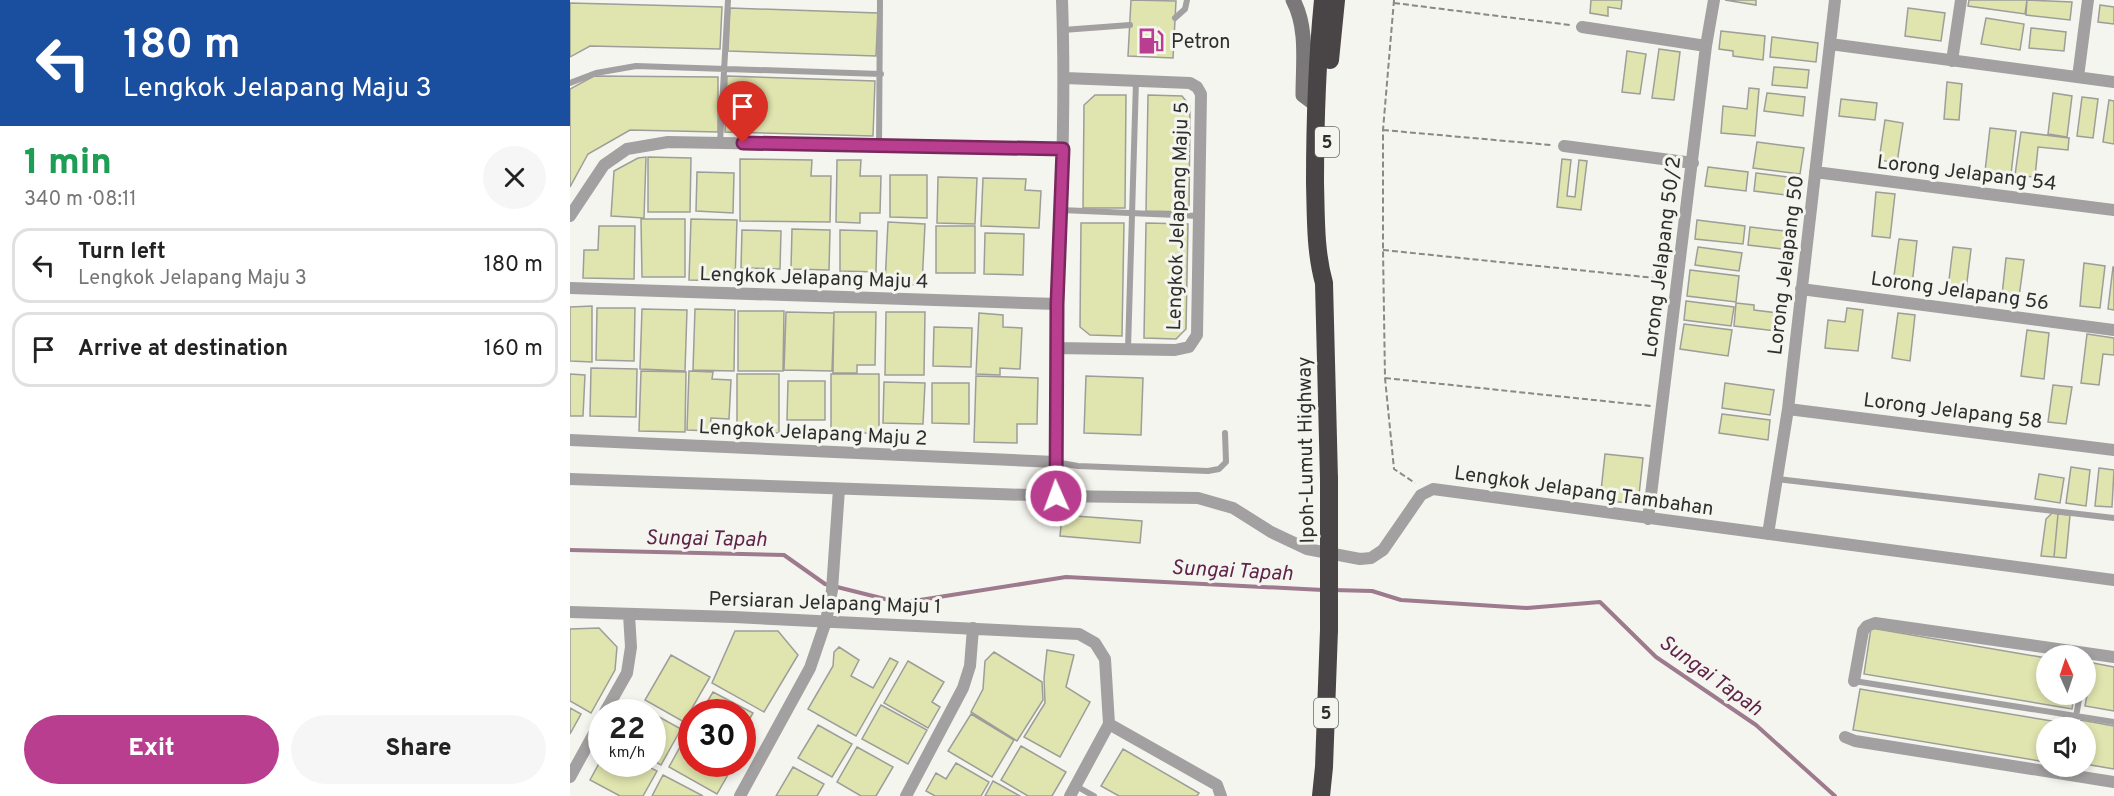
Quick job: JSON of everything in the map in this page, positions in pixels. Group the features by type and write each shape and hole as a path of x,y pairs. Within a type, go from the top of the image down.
{"highway":[{"name":"Ipoh-Lumut Highway","path":"1321,796 1329,630 1329,479 1324,283 1317,260 1315,104 1323,0"},
{"name":"Ipoh-Lumut Highway","path":"1324,283 1328,268 1327,119 1336,0"}],"street":[{"path":"1056,496 1057,304 1065,78 1062,0"},
{"path":"1293,0 1300,12 1303,27 1303,95 1315,104"},
{"name":"Lorong Jelapang 50/2","path":"1647,519 1663,407 1706,46 1714,0"},
{"name":"Lorong Jelapang 50","path":"1768,534 1788,409 1835,0"},
{"path":"1952,61 1961,0"},
{"path":"2078,77 2088,0"},
{"path":"1582,27 1706,46"},
{"path":"1830,44 2114,82"},
{"name":"Lengkok Jelapang Maju 5","path":"1057,348 1175,350 1189,347 1197,335 1200,94 1197,87 1190,83 1065,78"},
{"path":"570,216 604,165 627,149 668,142 1063,149"},
{"path":"1564,146 1693,163"},
{"name":"Lorong Jelapang 54","path":"1815,172 2114,210"},
{"name":"Lengkok Jelapang Maju 4","path":"570,288 1057,304"},
{"name":"Lorong Jelapang 56","path":"1801,289 2114,330"},
{"name":"Lorong Jelapang 58","path":"1788,409 2114,450"},
{"name":"Lengkok Jelapang Maju 2","path":"570,440 1055,462"},
{"name":"Lengkok Jelapang Tambahan","path":"570,479 1056,496 1198,498 1233,508 1271,532 1307,549 1360,559 1371,558 1383,550 1421,495 1433,489 2114,580"},
{"path":"740,796 810,668 826,621 837,542 839,489"},
{"name":"Persiaran Jelapang Maju 1","path":"570,612 734,617 1079,634 1095,643 1105,659 1109,724"},
{"path":"612,699 627,673 632,647 629,615"},
{"path":"1854,681 1863,631 1875,623 2036,650"},
{"path":"906,796 963,688 970,666 973,628"},
{"path":"2096,658 2114,657"},
{"path":"1073,791 1109,724 1217,785 1221,796"},
{"path":"1845,737 1855,741 2036,766"},
{"path":"570,777 588,745"},
{"path":"2095,777 2114,782"}],"lane":[{"path":"720,143 728,0"},
{"path":"879,146 880,0"},
{"path":"1175,18 1185,9 1186,0"},
{"path":"1063,30 1130,25"},
{"path":"570,83 596,73 636,66 881,74"},
{"path":"1128,349 1136,81"},
{"path":"1060,210 1198,216"},
{"path":"1055,462 1078,466 1208,471 1219,469 1226,462 1225,434"},
{"path":"1777,479 2114,518"},
{"path":"1854,681 2114,722"},
{"path":"2076,716 2078,705"},
{"path":"1073,791 1094,796"}],"path":[{"path":"1428,490 1394,469 1385,378 1383,130 1394,1 1582,27"},
{"path":"1383,130 1564,146"},
{"path":"1383,250 1677,280"},
{"path":"1385,378 1663,407"}],"building":[{"name":"Petron","path":"1131,0 1176,1 1173,58 1128,56"},
{"path":"1591,0 1622,0 1621,9 1608,7 1608,16 1590,13"},
{"path":"1725,0 1756,0 1756,5"},
{"path":"1969,0 2027,0 2025,14 1968,6"},
{"path":"2027,0 2072,2 2070,20 2026,15"},
{"path":"570,3 722,7 720,49 590,46 570,57"},
{"path":"2100,5 2114,7 2114,24 2098,22"},
{"path":"730,8 878,13 876,56 728,51"},
{"path":"1908,8 1945,13 1941,41 1905,36"},
{"path":"1986,18 2024,24 2020,50 1981,44"},
{"path":"2031,28 2066,32 2064,51 2029,48"},
{"path":"1721,31 1765,36 1763,60 1733,56 1733,51 1719,49"},
{"path":"1772,37 1818,43 1816,62 1770,57"},
{"path":"1659,49 1680,52 1674,100 1652,98"},
{"path":"1627,51 1646,54 1640,94 1622,92"},
{"path":"1774,67 1809,70 1807,88 1772,85"},
{"path":"594,76 718,77 718,132 630,130 588,154 570,187 570,89"},
{"path":"727,76 875,81 873,136 725,132"},
{"path":"1947,82 1962,84 1959,120 1944,119"},
{"path":"1749,88 1759,89 1755,136 1721,133 1723,106 1747,109"},
{"path":"1767,93 1805,97 1803,116 1764,111"},
{"path":"2053,93 2072,96 2067,137 2048,134"},
{"path":"1095,95 1126,95 1125,208 1083,208 1084,105"},
{"path":"1148,95 1182,96 1190,106 1189,212 1146,211"},
{"path":"2082,97 2098,99 2093,138 2077,136"},
{"path":"1841,99 1877,103 1875,120 1839,116"},
{"path":"2109,100 2114,101 2114,144 2103,142"},
{"path":"1885,120 1903,123 1897,163 1879,160"},
{"path":"1990,128 2016,131 2011,174 1985,171"},
{"path":"2021,132 2069,138 2068,150 2038,147 2035,177 2015,175"},
{"path":"1757,142 1804,148 1800,174 1753,168"},
{"path":"646,157 644,218 611,216 614,171 638,158"},
{"path":"648,157 691,158 690,212 648,212"},
{"path":"740,159 812,160 811,176 831,176 830,222 740,221"},
{"path":"1562,159 1571,160 1567,196 1575,197 1579,160 1587,161 1581,210 1557,207"},
{"path":"837,160 861,160 860,176 881,176 880,213 860,213 860,223 836,222"},
{"path":"1708,167 1748,172 1746,191 1705,186"},
{"path":"697,172 734,173 733,213 696,211"},
{"path":"1756,173 1795,178 1793,196 1754,191"},
{"path":"890,175 927,175 927,218 890,217"},
{"path":"938,177 977,178 975,224 937,223"},
{"path":"983,178 1026,179 1025,190 1041,191 1039,228 981,226"},
{"path":"1876,192 1895,194 1890,238 1872,236"},
{"path":"641,219 685,219 685,277 642,277"},
{"path":"691,219 737,220 735,281 689,280"},
{"path":"1697,220 1745,226 1743,244 1695,239"},
{"path":"888,222 925,224 922,285 885,284"},
{"path":"1081,223 1124,223 1122,336 1090,335 1080,327"},
{"path":"1146,223 1188,224 1186,329 1176,339 1144,338"},
{"path":"599,226 635,226 634,279 583,278 584,250 598,250"},
{"path":"936,226 975,226 975,273 936,273"},
{"path":"1750,227 1785,231 1783,249 1748,245"},
{"path":"792,229 830,230 829,270 791,269"},
{"path":"742,230 781,231 780,269 741,268"},
{"path":"840,230 877,231 876,272 840,271"},
{"path":"985,233 1024,234 1023,275 984,274"},
{"path":"1899,239 1917,241 1912,285 1893,283"},
{"path":"1698,247 1742,253 1739,271 1695,265"},
{"path":"1953,247 1971,249 1966,290 1948,288"},
{"path":"2006,258 2024,260 2019,297 2002,295"},
{"path":"2084,263 2105,266 2100,308 2080,306"},
{"path":"2114,267 2114,310 2108,309"},
{"path":"1690,270 1739,276 1736,302 1687,296"},
{"path":"1686,301 1734,307 1731,326 1684,320"},
{"path":"1736,303 1754,305 1754,310 1778,313 1776,331 1734,326"},
{"path":"592,306 592,362 570,361 570,307"},
{"path":"597,308 635,308 634,361 596,360"},
{"path":"1847,308 1863,310 1858,351 1825,348 1828,320 1845,322"},
{"path":"642,309 687,310 685,371 640,369"},
{"path":"695,309 735,310 734,371 693,370"},
{"path":"738,311 784,311 783,371 738,371"},
{"path":"786,312 834,313 832,371 784,370"},
{"path":"834,312 876,312 875,365 857,365 857,373 833,373"},
{"path":"886,312 925,312 924,375 885,375"},
{"path":"979,313 1003,315 1003,327 1022,328 1020,369 1000,368 1000,375 976,374"},
{"path":"1898,313 1915,315 1910,361 1892,358"},
{"path":"1684,324 1732,330 1728,356 1680,349"},
{"path":"934,327 972,328 971,367 933,366"},
{"path":"2027,330 2049,333 2044,379 2021,376"},
{"path":"2087,334 2114,338 2114,355 2103,354 2099,385 2081,383"},
{"path":"591,368 637,369 636,417 590,416"},
{"path":"641,371 686,372 685,432 639,431"},
{"path":"689,371 713,372 712,379 731,380 729,419 711,418 710,431 687,430"},
{"path":"570,374 585,375 583,416 570,416"},
{"path":"737,374 779,374 779,433 737,433"},
{"path":"831,374 879,374 879,433 831,433"},
{"path":"976,376 1038,378 1037,424 1017,424 1017,443 974,442"},
{"path":"1086,376 1143,378 1141,435 1084,433"},
{"path":"788,381 825,381 825,420 787,420"},
{"path":"884,382 925,383 923,424 883,423"},
{"path":"932,383 969,383 969,424 932,423"},
{"path":"1725,383 1774,390 1770,415 1722,408"},
{"path":"2053,385 2072,387 2066,424 2048,422"},
{"path":"1722,414 1770,420 1768,440 1719,433"},
{"path":"1605,454 1643,458 1638,504 1600,500"},
{"path":"2071,467 2090,470 2086,506 2066,503"},
{"path":"2099,468 2114,470 2112,507 2095,506"},
{"path":"2039,474 2064,478 2060,503 2035,499"},
{"path":"2052,513 2058,514 2054,557 2041,556 2046,519"},
{"path":"2058,514 2070,515 2066,558 2054,557"},
{"path":"1062,515 1142,521 1140,543 1060,536"},
{"path":"599,628 617,647 615,670 599,699 588,699 588,711 570,701 570,629"},
{"path":"1871,628 2036,656 2036,703 1864,674"},
{"path":"735,631 778,631 798,655 764,712 756,708 756,699 741,699 712,683"},
{"path":"839,647 859,660 851,676 873,688 890,658 898,662 856,736 808,709 833,666 834,652"},
{"path":"1047,650 1074,655 1066,687 1090,702 1060,757 1024,737 1045,703 1044,678"},
{"path":"994,652 1042,682 1043,700 1017,741 971,712 983,689 985,661"},
{"path":"671,655 710,677 697,699 678,699 678,719 666,712 666,699 646,699"},
{"path":"908,661 944,682 932,702 940,707 928,728 884,703"},
{"path":"2096,664 2114,667 2114,711 2085,706 2096,705"},
{"path":"1860,689 2036,718 2036,760 1853,730"},
{"path":"713,692 726,699 709,699"},
{"path":"881,705 927,730 908,764 862,739"},
{"path":"2048,705 2073,705 2072,709"},
{"path":"570,708 581,714 570,734"},
{"path":"971,714 1014,740 992,777 948,751"},
{"path":"666,721 678,727 678,734 666,756"},
{"path":"2096,723 2114,726 2114,769 2096,766"},
{"path":"818,725 852,744 832,777 798,758"},
{"path":"1021,746 1066,772 1052,796 1028,796 1001,780"},
{"path":"857,747 893,767 876,796 861,796 837,782"},
{"path":"1123,749 1199,793 1197,796 1119,796 1101,786"},
{"path":"678,751 678,772 669,767"},
{"path":"956,763 989,782 981,796 935,796 926,791 936,773 946,779"},
{"path":"793,767 824,784 817,796 776,796"},
{"path":"592,777 654,777 643,796 620,796 590,780"},
{"path":"662,777 666,777 703,796 652,796"},
{"path":"687,777 727,777 717,794"},
{"path":"993,781 1020,796 985,796"}],"waterway":[{"name":"Sungai Tapah","path":"570,550 784,555 825,584 901,603 1066,577 1323,590"},
{"name":"Sungai Tapah","path":"1333,590 1372,591 1401,600 1527,608 1600,602 1656,657 1756,725 1835,796"}],"place":[{"name":"Petron","path":"1151,41"}],"route":[{"path":"743,143 1063,149 1057,304 1056,496"}]}
